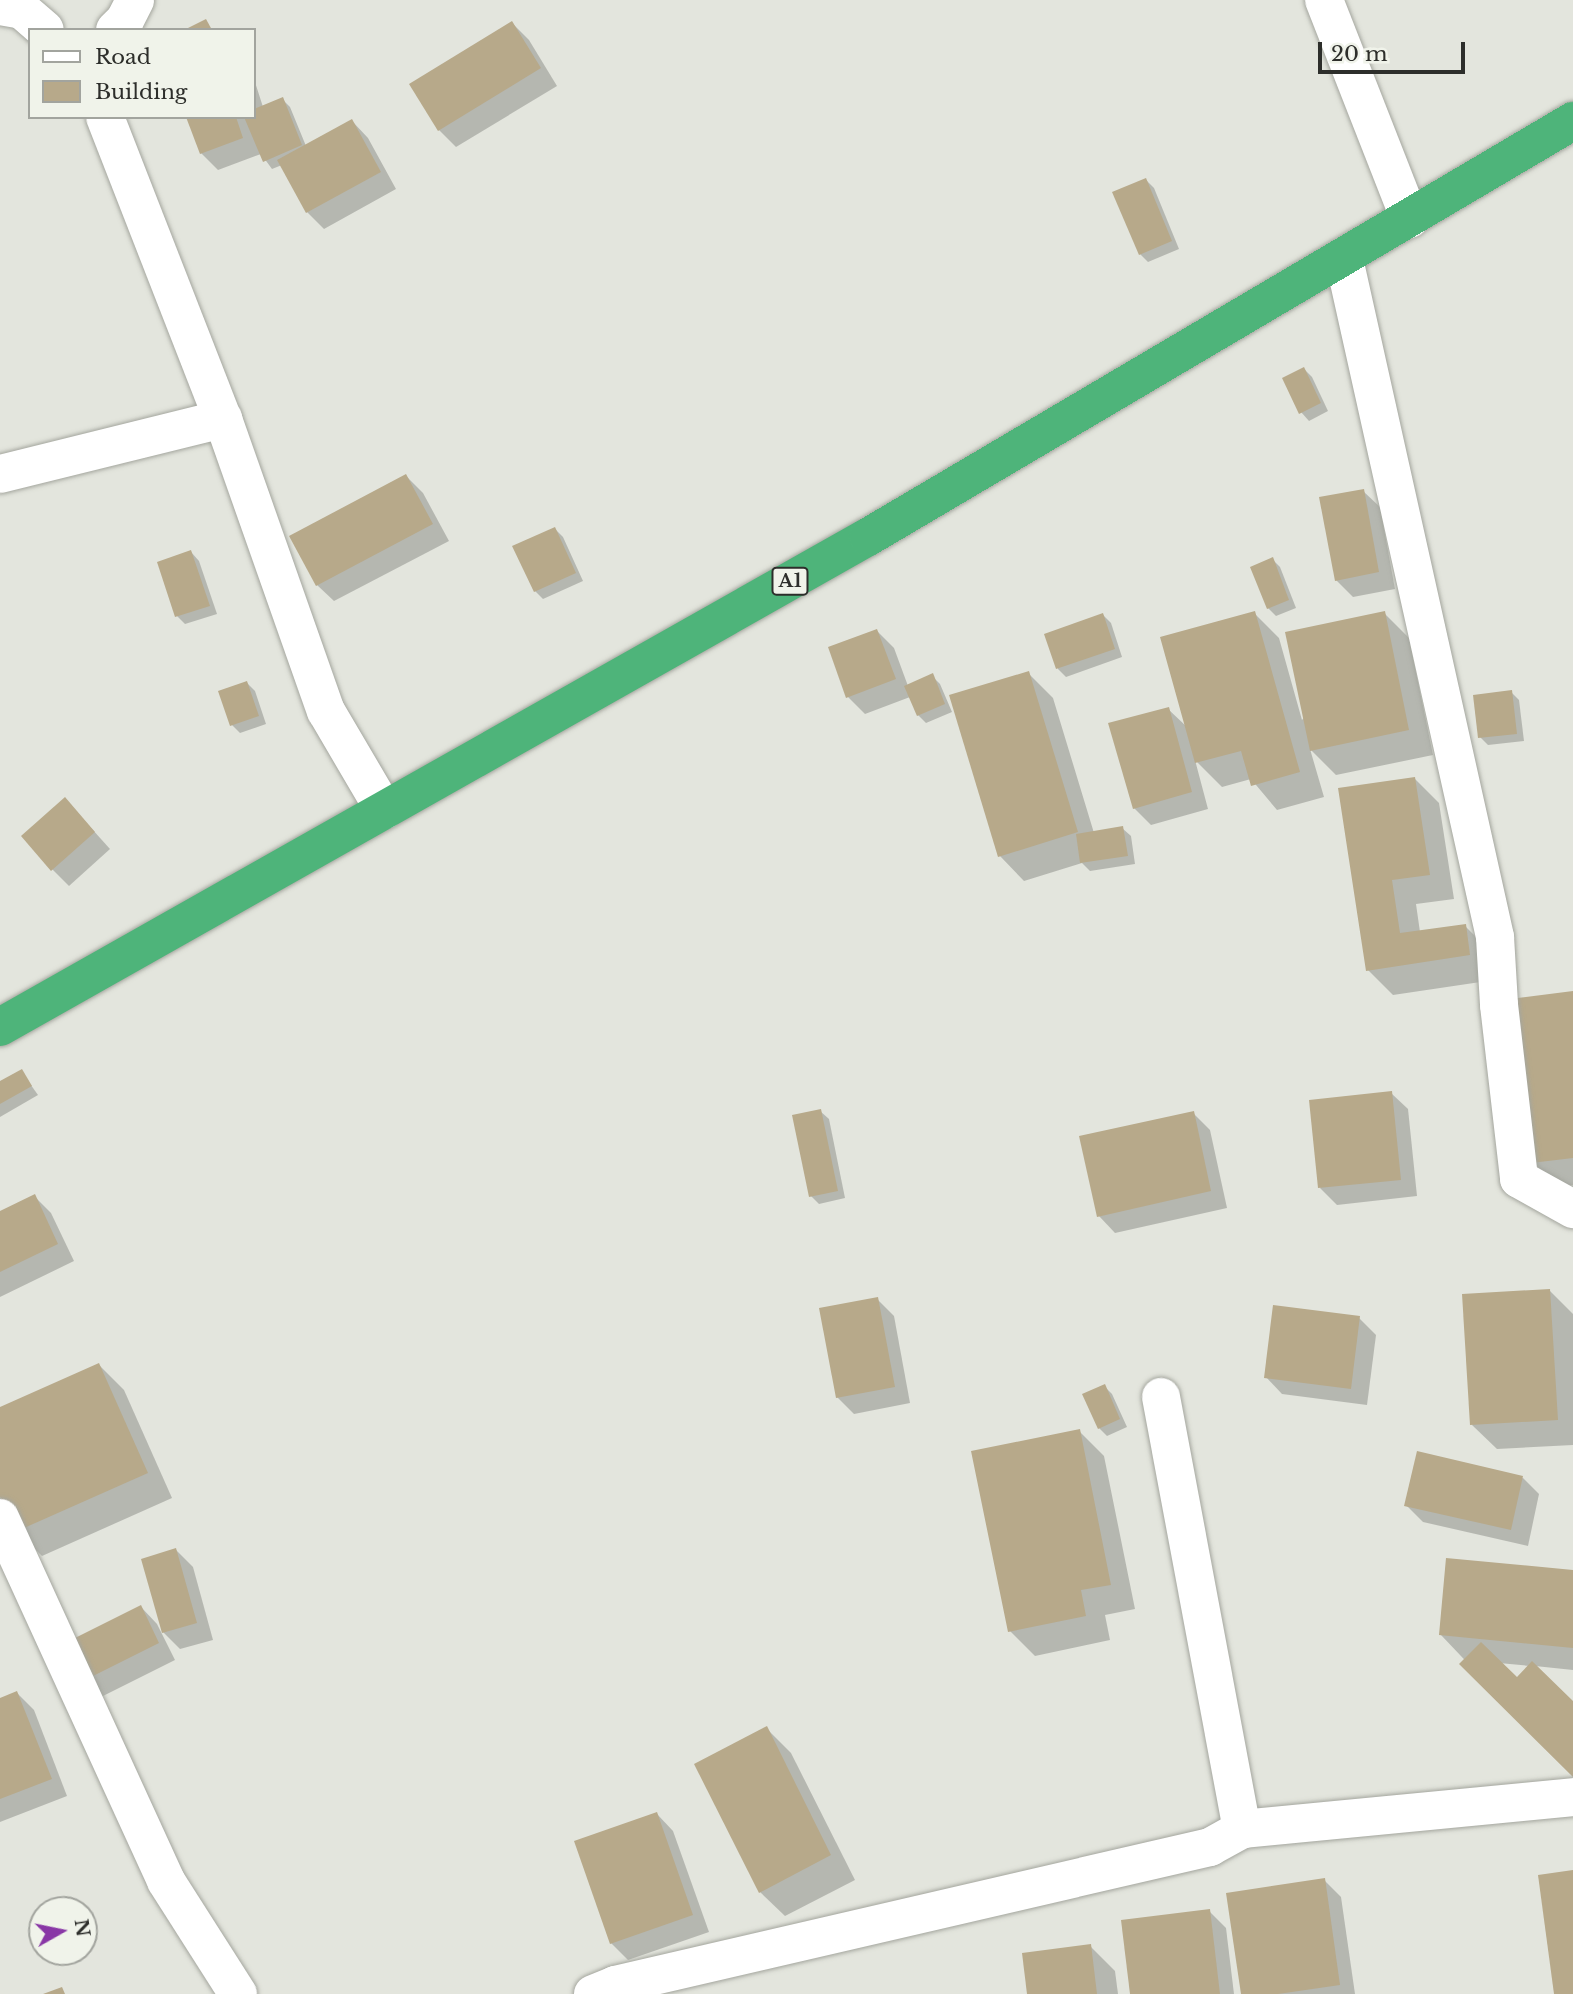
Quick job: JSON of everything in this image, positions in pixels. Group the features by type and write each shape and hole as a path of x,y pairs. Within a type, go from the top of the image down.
{"highway":[{"name":"A1","path":"0,1027 868,537 1344,259 1573,121"}],"street":[{"path":"118,28 135,0"},
{"path":"1324,0 1410,219"},
{"path":"0,6 22,10 43,28"},
{"path":"106,119 223,419 326,710 384,810"},
{"path":"1344,259 1495,937 1499,1005 1519,1179 1573,1209"},
{"path":"0,474 223,419"},
{"path":"1161,1397 1242,1829"},
{"path":"0,1518 166,1881 238,1994"},
{"path":"593,1994 615,1985 1210,1847 1242,1829 1573,1797"}],"building":[{"path":"206,19 211,28 188,28"},
{"path":"512,21 541,68 438,131 409,84"},
{"path":"283,97 302,145 263,162 245,119 256,119 256,108"},
{"path":"187,119 237,119 243,138 200,154"},
{"path":"352,119 381,172 306,213 277,160"},
{"path":"1146,178 1172,241 1139,255 1112,192"},
{"path":"1304,367 1321,403 1299,414 1282,378"},
{"path":"406,474 433,524 316,586 289,536"},
{"path":"1364,489 1379,572 1335,581 1319,497"},
{"path":"555,527 576,573 534,592 512,546"},
{"path":"191,550 210,606 175,617 157,562"},
{"path":"1273,557 1289,600 1267,609 1250,567"},
{"path":"1255,611 1300,772 1251,786 1241,751 1195,763 1160,637"},
{"path":"1385,611 1409,730 1310,751 1285,632"},
{"path":"1103,613 1115,649 1056,669 1044,634"},
{"path":"877,629 896,679 846,698 828,647"},
{"path":"1029,671 1078,832 998,857 949,695"},
{"path":"933,673 945,704 917,716 904,686"},
{"path":"247,681 259,716 230,726 218,691"},
{"path":"1512,690 1517,734 1478,738 1473,695"},
{"path":"1169,707 1192,792 1133,809 1108,723"},
{"path":"1415,777 1430,875 1392,880 1400,933 1466,924 1470,955 1366,971 1338,788"},
{"path":"65,797 95,832 51,871 21,836"},
{"path":"1123,826 1128,856 1080,863 1076,834"},
{"path":"1573,991 1573,1158 1531,1163 1509,999"},
{"path":"22,1069 32,1086 0,1104 0,1081"},
{"path":"1392,1091 1401,1180 1318,1188 1309,1100"},
{"path":"821,1109 838,1191 809,1197 792,1115"},
{"path":"1194,1111 1211,1191 1097,1217 1079,1136"},
{"path":"35,1194 58,1244 0,1272 0,1211"},
{"path":"1550,1289 1558,1420 1470,1425 1462,1294"},
{"path":"878,1297 895,1387 836,1398 819,1308"},
{"path":"1273,1305 1360,1316 1351,1389 1264,1378"},
{"path":"99,1363 148,1473 15,1532 0,1497 0,1407"},
{"path":"1105,1384 1120,1419 1098,1429 1082,1394"},
{"path":"1080,1429 1111,1585 1081,1590 1086,1616 1008,1632 971,1451"},
{"path":"1417,1451 1523,1476 1511,1530 1404,1506"},
{"path":"176,1548 197,1623 162,1633 141,1559"},
{"path":"1446,1558 1573,1570 1573,1648 1439,1635"},
{"path":"141,1605 159,1643 81,1682 63,1644"},
{"path":"1481,1642 1517,1677 1532,1661 1573,1701 1573,1777 1459,1664"},
{"path":"17,1691 52,1779 0,1799 0,1698"},
{"path":"767,1726 831,1855 759,1893 694,1764"},
{"path":"657,1812 693,1915 610,1944 574,1841"},
{"path":"1573,1870 1573,1994 1554,1994 1538,1875"},
{"path":"1325,1878 1340,1985 1278,1994 1241,1994 1226,1893"},
{"path":"1210,1909 1220,1994 1130,1994 1121,1920"},
{"path":"1091,1944 1097,1994 1027,1994 1022,1953"},
{"path":"62,1987 65,1994 43,1994"}]}
